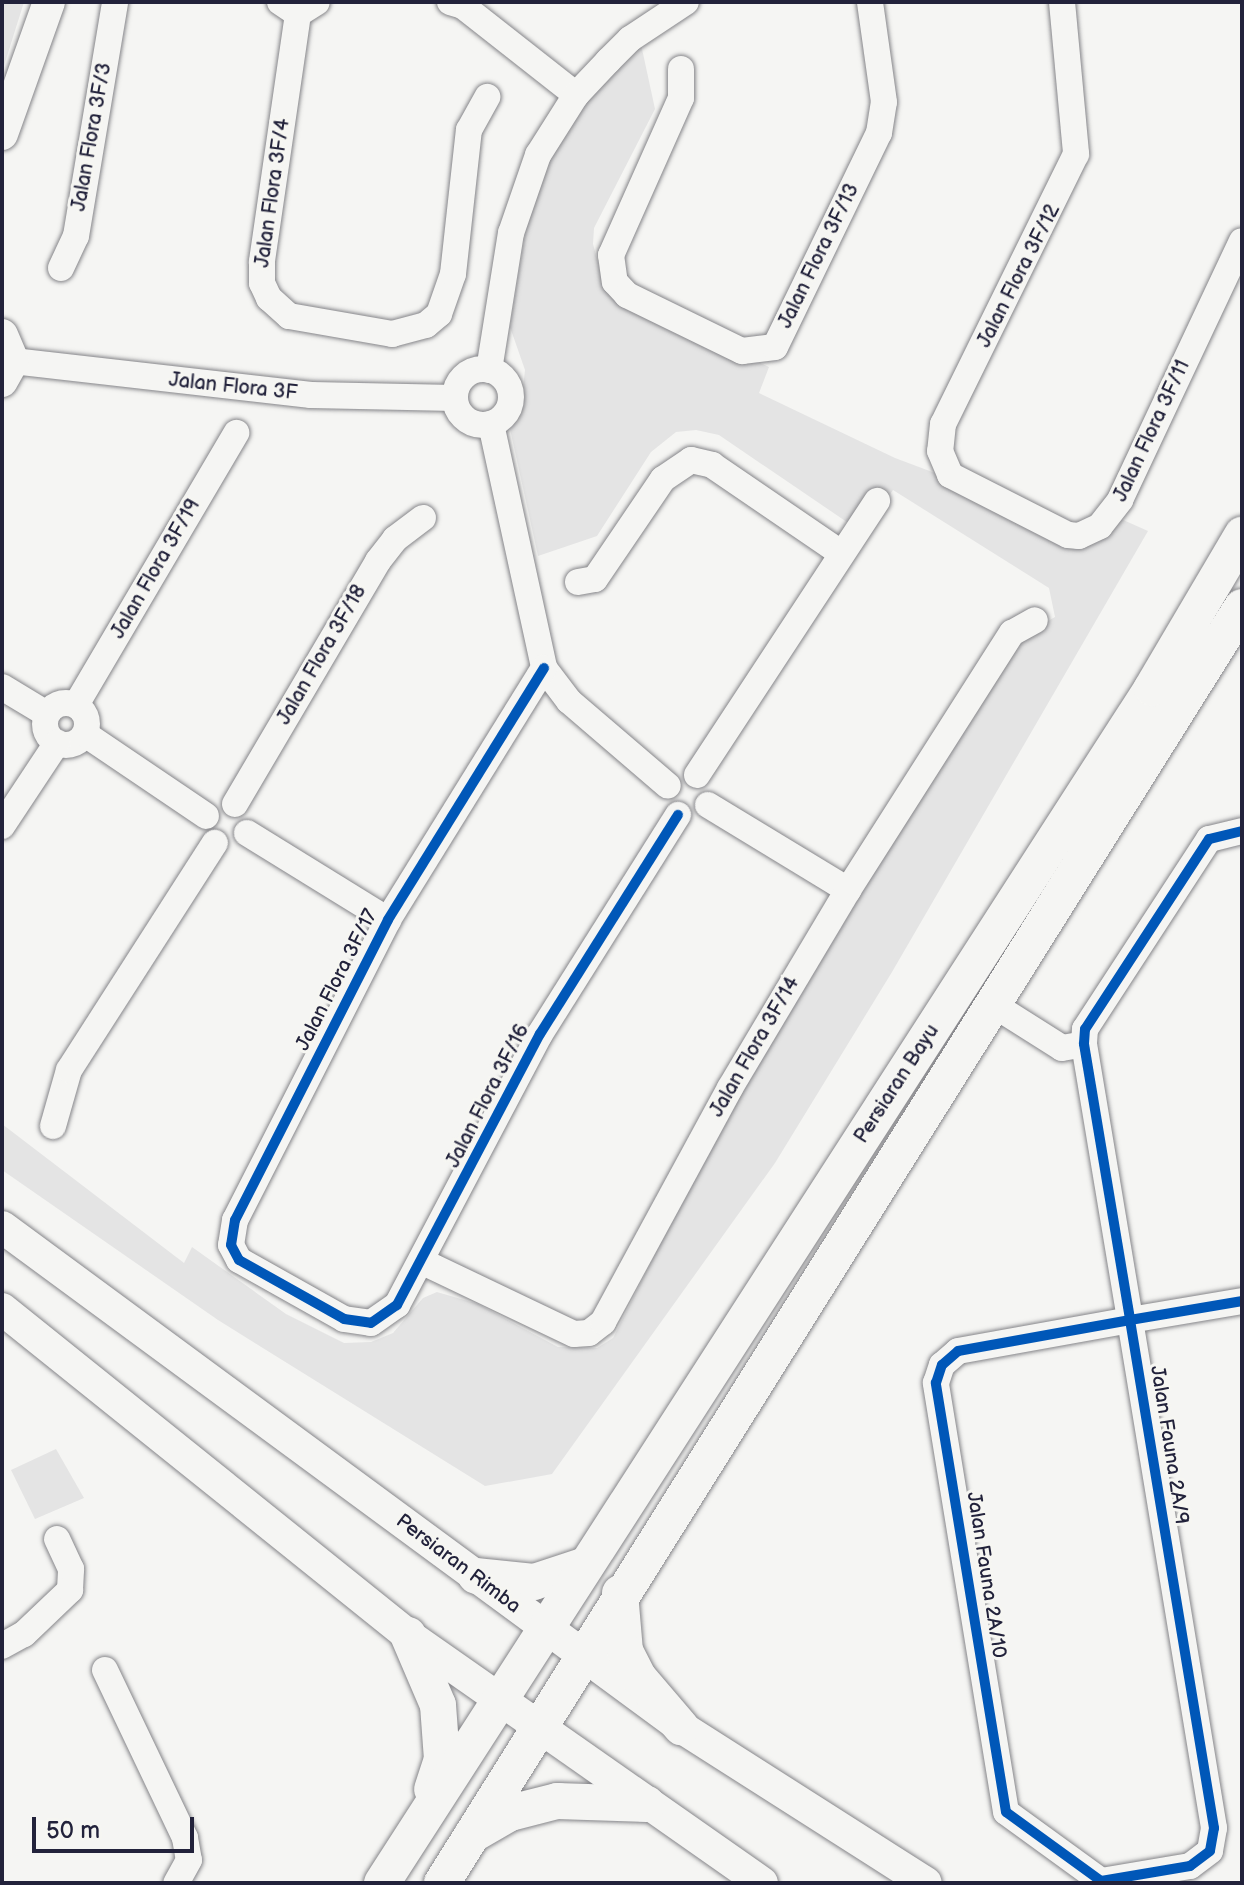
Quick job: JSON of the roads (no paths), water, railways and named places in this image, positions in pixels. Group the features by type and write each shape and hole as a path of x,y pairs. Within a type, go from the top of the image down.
{"main road":[{"name":"Persiaran Bayu","path":"424,1813 1152,688 1242,535"},
{"name":"Persiaran Bayu","path":"442,1883 584,1657 620,1593 994,1005 1242,607"},
{"path":"476,1576 534,1582 586,1565"},
{"path":"620,1593 625,1651 639,1678 681,1727"},
{"path":"382,1883 424,1813 442,1759 438,1705 408,1635"},
{"path":"472,1835 510,1813 557,1801 647,1804"}],"street":[{"path":"2,134 49,2"},
{"name":"Jalan Flora 3F/3","path":"61,268 76,236 115,2"},
{"path":"489,370 519,204 538,155 576,95 630,39 686,2"},
{"name":"Jalan Flora 3F/13","path":"681,69 681,98 611,255 615,282 627,295 742,351 775,347 879,133 884,102 870,2"},
{"name":"Jalan Flora 3F/12","path":"1008,509 950,475 942,460 941,434 1076,154 1062,2"},
{"path":"459,3 576,95"},
{"name":"Jalan Flora 3F/4","path":"299,6 262,262 269,298 289,316 392,334 426,325 439,314 453,274 469,130 487,97"},
{"name":"Jalan Flora 3F/11","path":"1008,509 1079,536 1109,518 1242,241"},
{"name":"Jalan Flora 3F","path":"6,359 311,395 410,401 455,398"},
{"path":"489,370 504,378 511,392 505,415 491,424 464,418 455,398 465,375 489,370"},
{"path":"491,424 544,668 569,701 668,786"},
{"name":"Jalan Flora 3F/19","path":"76,705 236,433"},
{"path":"578,582 595,579 663,479 691,460 712,465 841,553"},
{"path":"697,775 877,501"},
{"name":"Jalan Flora 3F/18","path":"235,804 378,561 395,539 423,518"},
{"name":"Jalan Flora 3F/14","path":"423,1262 574,1334 596,1329 616,1303 715,1114 848,890 1005,644 1018,626 1035,620"},
{"name":"Jalan Flora 3F/17","path":"299,1297 239,1260 231,1245 232,1229 388,920 544,668"},
{"path":"2,687 47,714"},
{"path":"60,704 76,705 86,717 85,734 73,744 57,743 46,731 47,714 60,704"},
{"path":"85,734 206,816"},
{"path":"2,826 57,743"},
{"path":"680,775 697,775 709,788 708,805 695,816 678,815 667,803 668,786 680,775"},
{"path":"218,804 235,804 247,816 247,833 235,845 215,843 206,833 206,816 218,804"},
{"path":"708,805 848,890"},
{"name":"Jalan Flora 3F/16","path":"299,1297 344,1319 371,1323 397,1305 423,1262 540,1034 678,815"},
{"path":"994,1005 1062,1048 1084,1044 1092,1017 1209,839 1242,831"},
{"path":"247,833 388,920"},
{"path":"53,1126 69,1070 215,843"},
{"name":"Jalan Fauna 2A/9","path":"1006,1812 1101,1881 1190,1866 1210,1851 1214,1828 1084,1044"},
{"name":"Persiaran Rimba","path":"2,1227 681,1727 926,1883"},
{"path":"1130,1320 1242,1301"},
{"path":"2,1309 408,1635 540,1723 647,1804 762,1883"},
{"name":"Jalan Fauna 2A/10","path":"1006,1812 936,1383 942,1365 958,1351 1130,1320"},
{"path":"2,1646 24,1634 70,1590 71,1569 57,1539"},
{"path":"105,1670 185,1838 189,1860 176,1883"}]}
